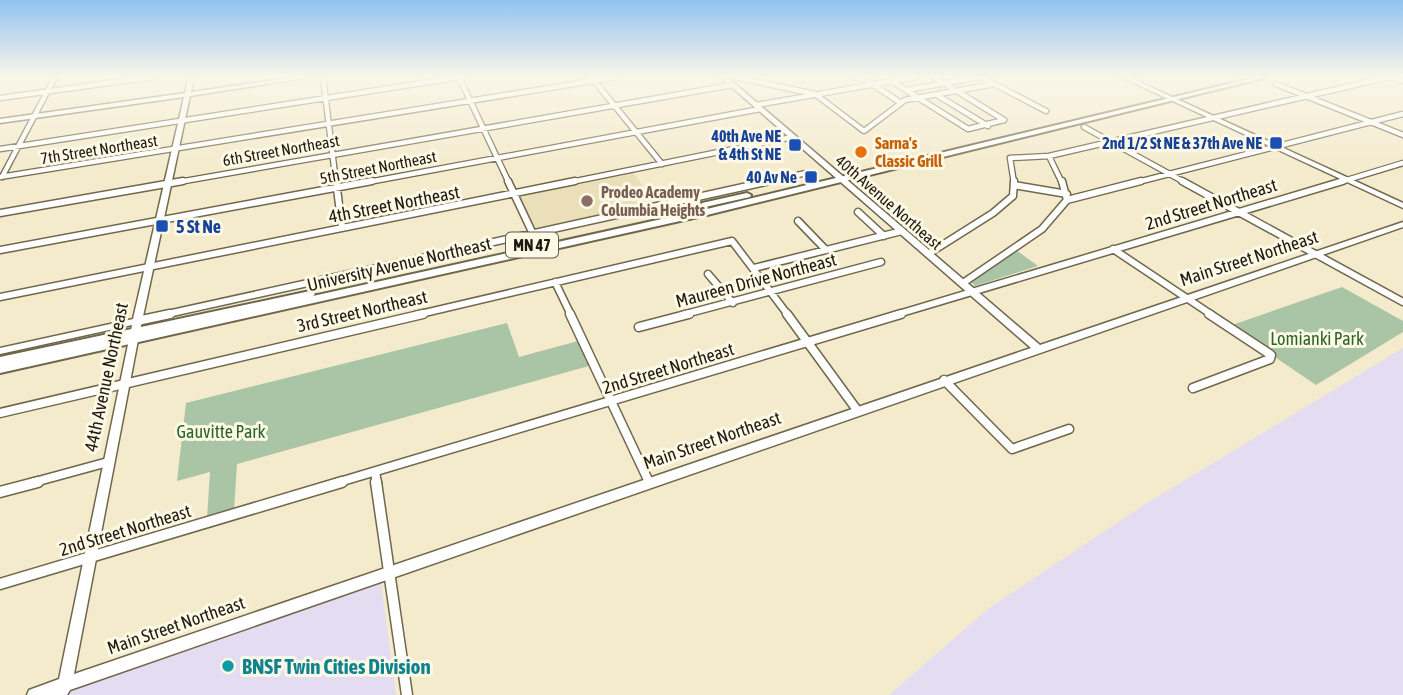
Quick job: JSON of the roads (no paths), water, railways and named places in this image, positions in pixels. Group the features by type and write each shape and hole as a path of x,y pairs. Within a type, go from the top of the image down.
{"main road":[{"name":"University Avenue Northeast","path":"0,361 455,263 837,176 1034,124 1106,109"},
{"name":"University Avenue Northeast","path":"0,369 135,331"}],"street":[{"path":"1,178 38,109"},
{"path":"0,121 82,109"},
{"name":"44th Avenue Northeast","path":"64,692 124,383 184,109"},
{"path":"0,149 253,109"},
{"path":"326,109 342,228"},
{"name":"7th Street Northeast","path":"1,178 421,109"},
{"path":"475,109 533,234"},
{"name":"6th Street Northeast","path":"0,213 588,109"},
{"path":"618,109 662,164"},
{"name":"5th Street Northeast","path":"0,250 746,109"},
{"name":"40th Avenue Northeast","path":"761,109 1037,348"},
{"path":"835,109 864,131 892,109"},
{"path":"936,109 968,130 1004,120 987,109"},
{"path":"962,109 988,126"},
{"path":"1194,109 1403,206"},
{"path":"928,254 993,213 1013,196 1010,158 1049,156 1245,109"},
{"path":"1339,109 1403,135"},
{"path":"1014,184 1066,197 1082,197 1403,114"},
{"path":"1084,127 1403,302"},
{"name":"4th Street Northeast","path":"0,297 793,137"},
{"path":"1049,156 1060,174 1066,197"},
{"name":"2nd Street Northeast","path":"0,584 1403,163"},
{"name":"University Avenue Northeast","path":"0,351 135,331 533,234 806,173"},
{"path":"962,284 1042,229 1066,197"},
{"path":"858,212 884,236"},
{"path":"798,221 826,250"},
{"name":"Main Street Northeast","path":"34,695 64,692 389,572 1037,348 1317,256 1403,224"},
{"path":"857,410 805,342 774,293 754,268 902,231"},
{"name":"3rd Street Northeast","path":"0,413 555,282 611,272 732,241 754,268"},
{"path":"1113,249 1270,355 1270,359 1193,388"},
{"name":"Maureen Drive Northeast","path":"639,327 774,293 881,262"},
{"path":"708,274 733,303"},
{"path":"555,282 649,482"},
{"path":"944,380 1012,449 1069,429"},
{"path":"0,492 108,463"},
{"path":"375,472 407,695"}],"place":[{"name":"2nd 1/2 St NE & 37th Ave NE","path":"1276,143"},
{"name":"40th Ave NE & 4th St NE","path":"795,145"},
{"name":"Sarna's Classic Grill","path":"861,152"},
{"name":"40 Av Ne","path":"811,177"},
{"name":"Prodeo Academy Columbia Heights","path":"587,201"},
{"name":"5 St Ne","path":"162,226"},
{"name":"BNSF Twin Cities Division","path":"228,666"}],"park label":[{"name":"Lomianki Park","path":"1317,338"},
{"name":"Gauvitte Park","path":"221,431"}]}
